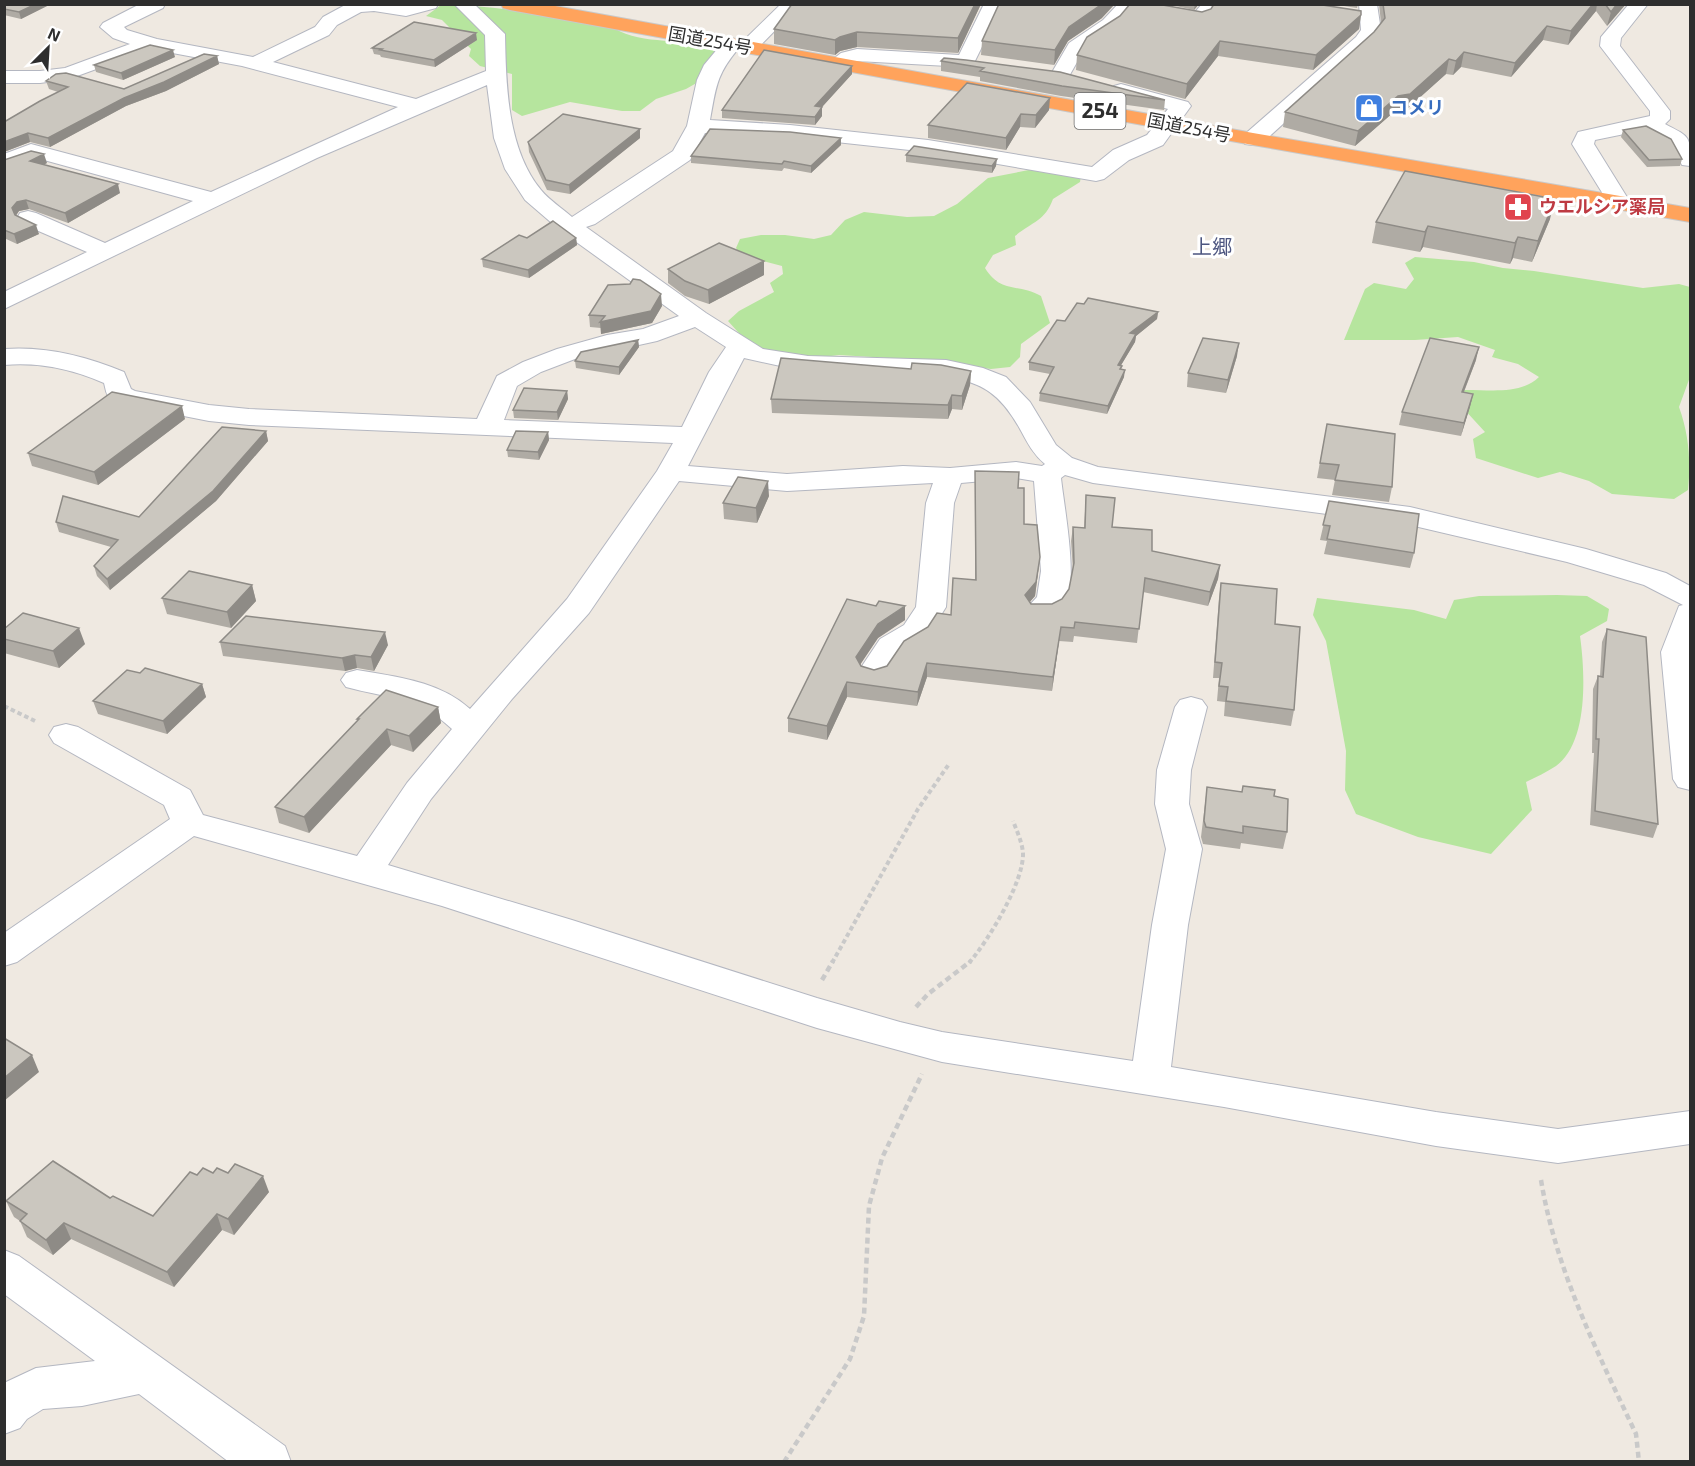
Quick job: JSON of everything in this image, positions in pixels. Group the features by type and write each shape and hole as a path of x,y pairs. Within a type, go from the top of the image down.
{"highway":[{"name":"国道254号","path":"510,4 1253,140 1690,215"}],"street":[{"path":"156,4 110,27 117,34 253,64 415,105"},
{"path":"253,64 322,31 330,21 356,7 374,5 406,10 429,4"},
{"path":"463,4 495,34 496,74 505,138 516,169 533,195 569,226 697,318 756,355 808,364 946,368 974,373 997,383 1020,408 1054,469 1056,571 1052,601 1041,609"},
{"path":"569,226 587,219 682,155 698,126 707,80 714,64 792,4"},
{"path":"966,61 994,4"},
{"path":"1061,74 1076,47 1110,24 1128,5 1200,18 1212,4"},
{"path":"1619,202 1583,144 1585,136 1605,129 1648,124 1659,119 1660,111 1610,46 1611,37 1631,6"},
{"path":"1253,140 1371,31 1368,11 1346,15"},
{"path":"4,77 40,77 69,73 150,42"},
{"path":"174,67 204,53"},
{"path":"837,64 848,57 857,55 987,64"},
{"path":"1040,71 1082,80"},
{"path":"69,73 102,83"},
{"path":"4,302 212,199 415,105 496,74"},
{"path":"698,126 790,131 928,146 1096,174 1121,155 1155,140 1181,106 1102,85"},
{"path":"1648,124 1678,140 1690,160"},
{"path":"4,163 31,150 212,199"},
{"path":"28,218 106,252"},
{"path":"487,428 506,382 532,367 566,354 607,343 648,336 697,318"},
{"path":"366,870 419,791 578,606 671,472 722,372 739,346"},
{"path":"4,357 55,359 97,370 115,378 118,386 117,392 127,397 209,413 338,422 691,436"},
{"path":"671,472 744,482 825,482 924,473 950,476 1054,469 1410,516 1576,555 1655,579 1690,598"},
{"path":"874,672 891,646 915,632 932,607 940,503 950,476"},
{"path":"1690,613 1677,652 1690,778"},
{"path":"357,680 416,691 447,706 471,728"},
{"path":"1150,1079 1170,925 1184,849 1172,804 1174,770 1191,707"},
{"path":"66,735 178,798 189,823"},
{"path":"4,952 189,823 366,870 806,1009 903,1038 942,1047 1150,1079 1436,1129 1558,1146 1690,1128"},
{"path":"4,1269 268,1461"},
{"path":"4,1413 11,1404 36,1389 82,1385 145,1372"}],"path":[{"path":"806,1009 918,809 949,764"},
{"path":"903,1038 917,1005 968,964 982,949 1007,901 1022,861 1023,848 1012,821"},
{"path":"784,1461 850,1359 864,1316 869,1206 882,1158 918,1079 942,1047"},
{"path":"1539,1143 1541,1182 1547,1221 1559,1262 1636,1434 1639,1461"}],"green space":[{"path":"441,5 506,9 550,16 614,28 638,37 690,43 715,51 700,81 686,89 656,99 640,111 622,111 570,102 522,116 512,110 512,74 480,66 469,56 471,49 442,20 426,16"},
{"path":"1034,169 1081,176 1080,182 1053,199 1042,217 1015,236 1016,245 993,255 985,268 997,282 1041,296 1050,323 1021,344 1020,357 1010,367 991,369 922,360 839,355 797,365 772,364 750,358 747,342 728,321 739,311 774,292 770,283 783,274 782,266 740,255 736,248 740,239 761,235 785,235 814,239 831,235 845,220 864,212 907,217 934,216 957,204 988,178"},
{"path":"1415,257 1474,262 1643,288 1679,284 1690,287 1690,377 1679,407 1688,448 1688,490 1674,499 1612,494 1589,481 1560,472 1538,478 1476,458 1473,439 1485,432 1463,408 1461,390 1513,389 1531,383 1539,377 1518,364 1492,357 1495,350 1458,337 1415,340 1344,340 1365,289 1374,283 1406,289 1414,279 1405,263"},
{"path":"1479,596 1587,596 1609,609 1607,621 1580,636 1583,687 1579,724 1567,755 1556,766 1526,782 1532,810 1491,854 1418,837 1356,814 1345,790 1346,751 1326,641 1313,615 1317,598 1414,610 1446,619 1454,600"}],"building":[{"path":"4,4 36,4 19,12 4,9"},
{"path":"792,4 975,4 958,38 857,32 835,40 774,29"},
{"path":"999,4 1102,4 1069,27 1055,50 982,41"},
{"path":"1130,4 1157,4 1202,12 1211,9 1214,4 1316,4 1361,11 1361,15 1316,55 1220,41 1187,84 1077,55 1087,37 1120,16"},
{"path":"1383,4 1593,4 1571,31 1547,26 1515,63 1464,52 1456,61 1449,59 1410,94 1398,96 1358,131 1285,112 1374,32 1385,18"},
{"path":"1605,4 1617,4 1611,12"},
{"path":"414,22 476,33 434,60 372,48"},
{"path":"150,45 173,50 121,73 94,65"},
{"path":"764,50 852,66 815,106 822,107 815,117 722,110"},
{"path":"204,54 217,56 164,82 124,98 48,138 28,133 4,142 4,122 68,87 46,81 56,74 66,73 124,89"},
{"path":"944,58 1060,72 1165,100 1062,86 980,71 984,68 941,61"},
{"path":"967,83 1050,98 1036,115 1021,114 1006,138 928,125"},
{"path":"563,114 640,129 569,185 546,180 528,142"},
{"path":"1646,126 1671,139 1682,159 1649,160 1623,130"},
{"path":"710,129 790,132 841,138 811,166 784,161 782,164 691,156"},
{"path":"914,146 997,159 992,166 906,155"},
{"path":"31,151 44,154 30,161 118,184 65,213 26,200 17,202 12,208 15,215 36,225 14,234 4,230 4,160"},
{"path":"1405,171 1555,199 1538,241 1518,237 1515,243 1428,226 1425,232 1376,222"},
{"path":"553,221 576,238 528,270 482,259 519,235 527,238"},
{"path":"719,243 764,261 708,290 685,281 668,269"},
{"path":"633,279 640,280 661,294 651,311 600,322 605,316 589,315 608,285 630,284"},
{"path":"1088,298 1158,312 1130,333 1136,334 1118,365 1122,366 1120,369 1125,370 1108,406 1040,393 1054,367 1029,362 1057,320 1065,321 1077,303 1084,304"},
{"path":"1203,338 1239,343 1228,380 1188,373"},
{"path":"1430,338 1479,347 1462,392 1473,394 1464,423 1402,412"},
{"path":"638,340 619,367 575,361 581,352"},
{"path":"781,358 911,369 912,363 941,365 971,371 962,396 952,395 948,405 771,399"},
{"path":"524,388 567,391 557,412 513,410"},
{"path":"112,392 182,406 94,472 28,453"},
{"path":"1327,424 1395,434 1392,487 1335,480 1339,465 1320,463"},
{"path":"222,427 266,431 213,491 107,579 94,566 118,540 56,522 63,496 139,517"},
{"path":"516,431 548,432 538,452 507,450"},
{"path":"975,471 1019,472 1018,488 1024,488 1024,524 1037,525 1040,557 1036,582 1025,595 1031,604 1052,604 1062,599 1069,589 1074,563 1073,527 1085,528 1086,495 1115,498 1112,527 1152,530 1152,551 1220,565 1210,592 1145,578 1139,629 1075,622 1074,628 1061,627 1053,677 927,663 918,692 847,682 827,726 788,718 847,599 876,606 879,601 905,606 878,624 856,657 861,666 874,670 887,666 904,641 928,627 937,613 951,615 953,578 976,580"},
{"path":"738,477 768,481 756,508 723,503"},
{"path":"1329,501 1419,514 1414,553 1327,539 1330,526 1323,525"},
{"path":"189,571 252,585 227,612 162,598"},
{"path":"1221,583 1277,589 1275,624 1300,627 1294,710 1226,701 1228,687 1219,686 1222,663 1215,662"},
{"path":"23,613 79,628 53,651 4,639 4,629"},
{"path":"246,616 385,632 371,657 355,655 342,658 220,642"},
{"path":"1607,629 1646,637 1658,824 1595,811 1599,739 1596,739 1598,676 1603,677"},
{"path":"145,668 202,684 163,721 93,701 127,670 140,673"},
{"path":"386,690 438,707 409,736 387,729 304,817 275,807 359,719 357,719"},
{"path":"1243,786 1275,790 1274,796 1288,799 1287,832 1243,826 1243,833 1206,827 1204,821 1207,787 1242,792"},
{"path":"4,1038 32,1055 4,1078"},
{"path":"53,1161 110,1198 113,1196 153,1216 190,1172 197,1175 203,1168 213,1173 217,1168 228,1173 235,1164 263,1176 228,1219 217,1214 167,1272 64,1223 46,1240 20,1221 27,1214 6,1201"}],"place":[{"name":"コメリ","path":"1369,108"},
{"name":"ウエルシア薬局","path":"1518,207"}],"district":[{"name":"上郷","path":"1212,247"}]}
